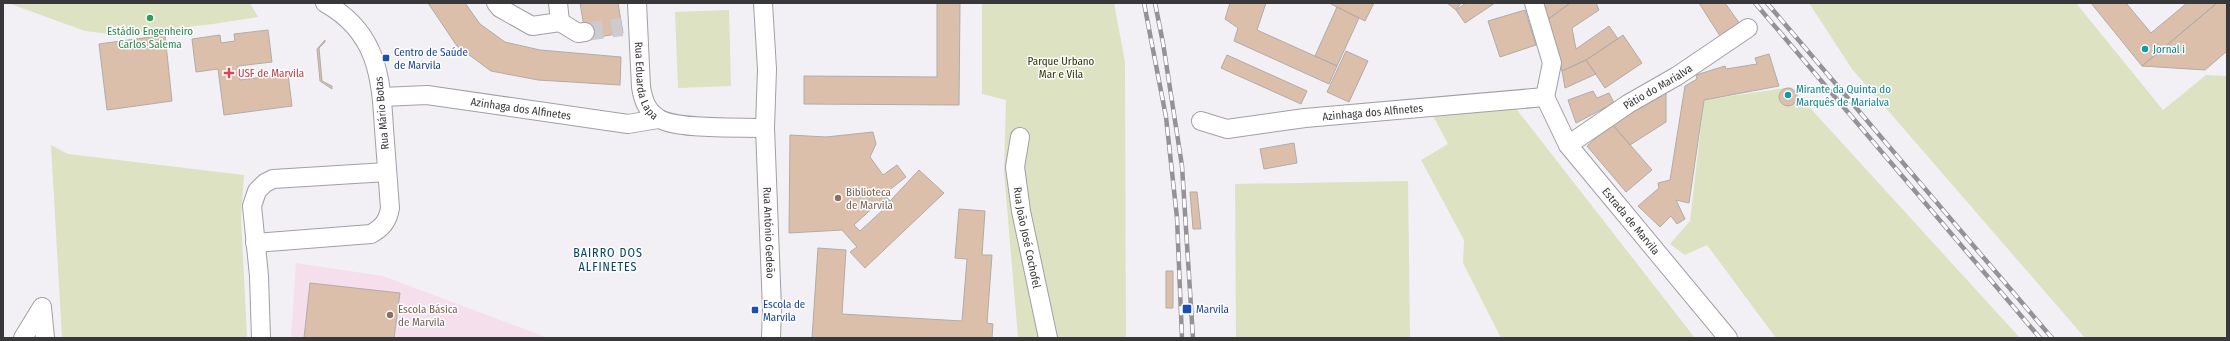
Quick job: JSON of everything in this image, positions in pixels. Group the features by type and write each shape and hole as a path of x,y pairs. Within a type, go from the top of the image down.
{"street":[{"name":"Rua Mário Botas","path":"255,243 371,234 383,226 389,216 382,97 376,62 363,37 355,26 343,14 325,3"},
{"path":"496,3 500,8 532,26 560,22 578,33 585,32"},
{"path":"558,3 560,22"},
{"name":"Rua Eduarda Lapa","path":"637,3 630,27 643,99 647,107 658,119 674,125 765,128"},
{"name":"Rua António Gedeão","path":"763,3 767,69 765,128 772,309 771,338"},
{"path":"1534,3 1552,63 1545,97"},
{"name":"Pátio do Marialva","path":"1568,145 1628,104 1677,76 1748,28"},
{"name":"Azinhaga dos Alfinetes","path":"382,97 427,96 628,124 658,119"},
{"name":"Azinhaga dos Alfinetes","path":"1201,121 1227,129 1313,117 1545,97"},
{"name":"Estrada de Marvila","path":"1545,97 1568,145 1728,338"},
{"name":"Rua João José Cochofel","path":"1020,137 1015,167 1021,211 1048,338"},
{"path":"261,338 259,276 252,206 257,190 265,183 273,179 387,172"},
{"path":"23,338 42,307 45,338"}],"shaded area":[{"name":"Escola Básica de Marvila","path":"296,263 383,276 549,338 291,338"}],"green space":[{"name":"Estádio Engenheiro Carlos Salema","path":"8,3 250,3 258,17 213,24 117,35 85,31"},
{"name":"Parque Urbano Mar e Vila","path":"982,3 1114,3 1125,62 1126,338 1018,338 1004,172 1006,100 982,94"},
{"path":"1809,3 2076,3 2163,110 2206,75 2227,76 2227,338 2085,338 1852,69"},
{"path":"729,10 731,86 678,88 675,12"},
{"path":"1791,87 2020,338 1776,338 1707,245 1685,255 1670,244 1690,221 1704,100"},
{"path":"1514,106 1695,338 1501,338 1463,263 1464,240 1421,160 1448,144 1431,112"},
{"path":"51,145 68,154 244,175 241,216 247,338 62,338"},
{"path":"1408,181 1410,338 1236,338 1235,184"}],"building":[{"path":"428,3 465,3 480,24 505,42 540,50 621,57 620,85 538,80 491,71 457,46"},
{"path":"580,3 618,3 623,33 586,39"},
{"path":"937,3 960,3 959,105 804,104 804,76 937,77"},
{"path":"1230,3 1266,3 1257,30 1337,66 1329,84 1234,41 1238,28 1225,19"},
{"path":"1329,3 1374,3 1365,21"},
{"path":"1447,3 1461,3 1456,10"},
{"path":"1466,3 1495,3 1465,23 1456,10"},
{"path":"1539,3 1570,3 1547,20"},
{"path":"1570,3 1596,3 1599,10 1572,28 1576,49 1609,26 1618,39 1586,60 1562,71 1547,20"},
{"path":"1699,3 1725,3 1740,24 1720,36"},
{"name":"Jornal i","path":"2091,3 2126,3 2151,33 2187,3 2217,3 2142,66"},
{"path":"2217,3 2227,3 2227,51 2205,70 2142,66"},
{"path":"1337,7 1359,18 1337,66 1315,56"},
{"path":"1525,10 1536,45 1500,57 1488,21"},
{"name":"USF de Marvila","path":"268,30 272,62 238,66 240,80 288,74 292,106 224,115 218,69 196,72 192,39 220,35 221,43 235,41 234,34"},
{"path":"165,35 172,101 107,110 99,44"},
{"path":"1623,35 1642,63 1605,88 1586,60"},
{"path":"325,40 319,48 322,81 332,86 332,89 320,81 317,49"},
{"path":"1346,51 1368,61 1349,102 1327,92"},
{"path":"1769,54 1779,86 1704,100 1689,203 1676,200 1685,219 1677,224 1671,216 1660,227 1638,206 1659,188 1658,183 1670,180 1685,86 1697,79 1696,75 1725,66 1726,69 1757,64 1755,58"},
{"path":"1227,55 1307,91 1301,104 1221,68"},
{"path":"1586,60 1596,74 1565,88 1562,71"},
{"name":"Mirante da Quinta do Marquês de Marialva","path":"1788,88 1794,91 1797,97 1794,103 1788,106 1782,103 1779,97 1782,91"},
{"path":"1593,91 1597,98 1609,93 1614,103 1576,123 1568,100"},
{"path":"1666,91 1666,122 1630,145 1612,124"},
{"path":"1612,124 1652,170 1626,192 1587,146"},
{"name":"Biblioteca de Marvila","path":"873,132 876,144 870,157 883,175 897,165 906,177 884,194 890,201 919,170 944,193 865,268 850,252 857,247 842,230 789,233 790,135 826,137","holes":["879,202 885,208 860,231 854,225"]},
{"path":"1294,143 1297,163 1264,169 1260,149"},
{"path":"1190,192 1197,192 1201,229 1193,229"},
{"path":"959,209 985,211 982,255 992,255 987,323 993,324 992,338 812,338 818,248 846,250 842,314 962,321 967,259 955,258"},
{"path":"1166,271 1173,271 1173,308 1166,308"},
{"path":"310,283 400,293 394,338 304,338"}],"tunnel":[{"path":"585,32 622,27"}],"railway":[{"path":"1144,3 1166,117 1177,218 1182,338"},
{"path":"1155,3 1163,43 1182,166 1193,338"},
{"path":"1755,3 2040,338"},
{"path":"1767,3 2052,338"}],"place":[{"name":"Estádio Engenheiro Carlos Salema","path":"150,18"},
{"name":"Jornal i","path":"2145,49"},
{"name":"Centro de Saúde de Marvila","path":"386,58"},
{"name":"USF de Marvila","path":"229,73"},
{"name":"Mirante da Quinta do Marquês de Marialva","path":"1788,95"},
{"name":"Biblioteca de Marvila","path":"838,198"},
{"name":"Marvila","path":"1187,309"},
{"name":"Escola de Marvila","path":"755,310"},
{"name":"Escola Básica de Marvila","path":"390,315"}],"district":[{"name":"BAIRRO DOS ALFINETES","path":"608,260"}]}
